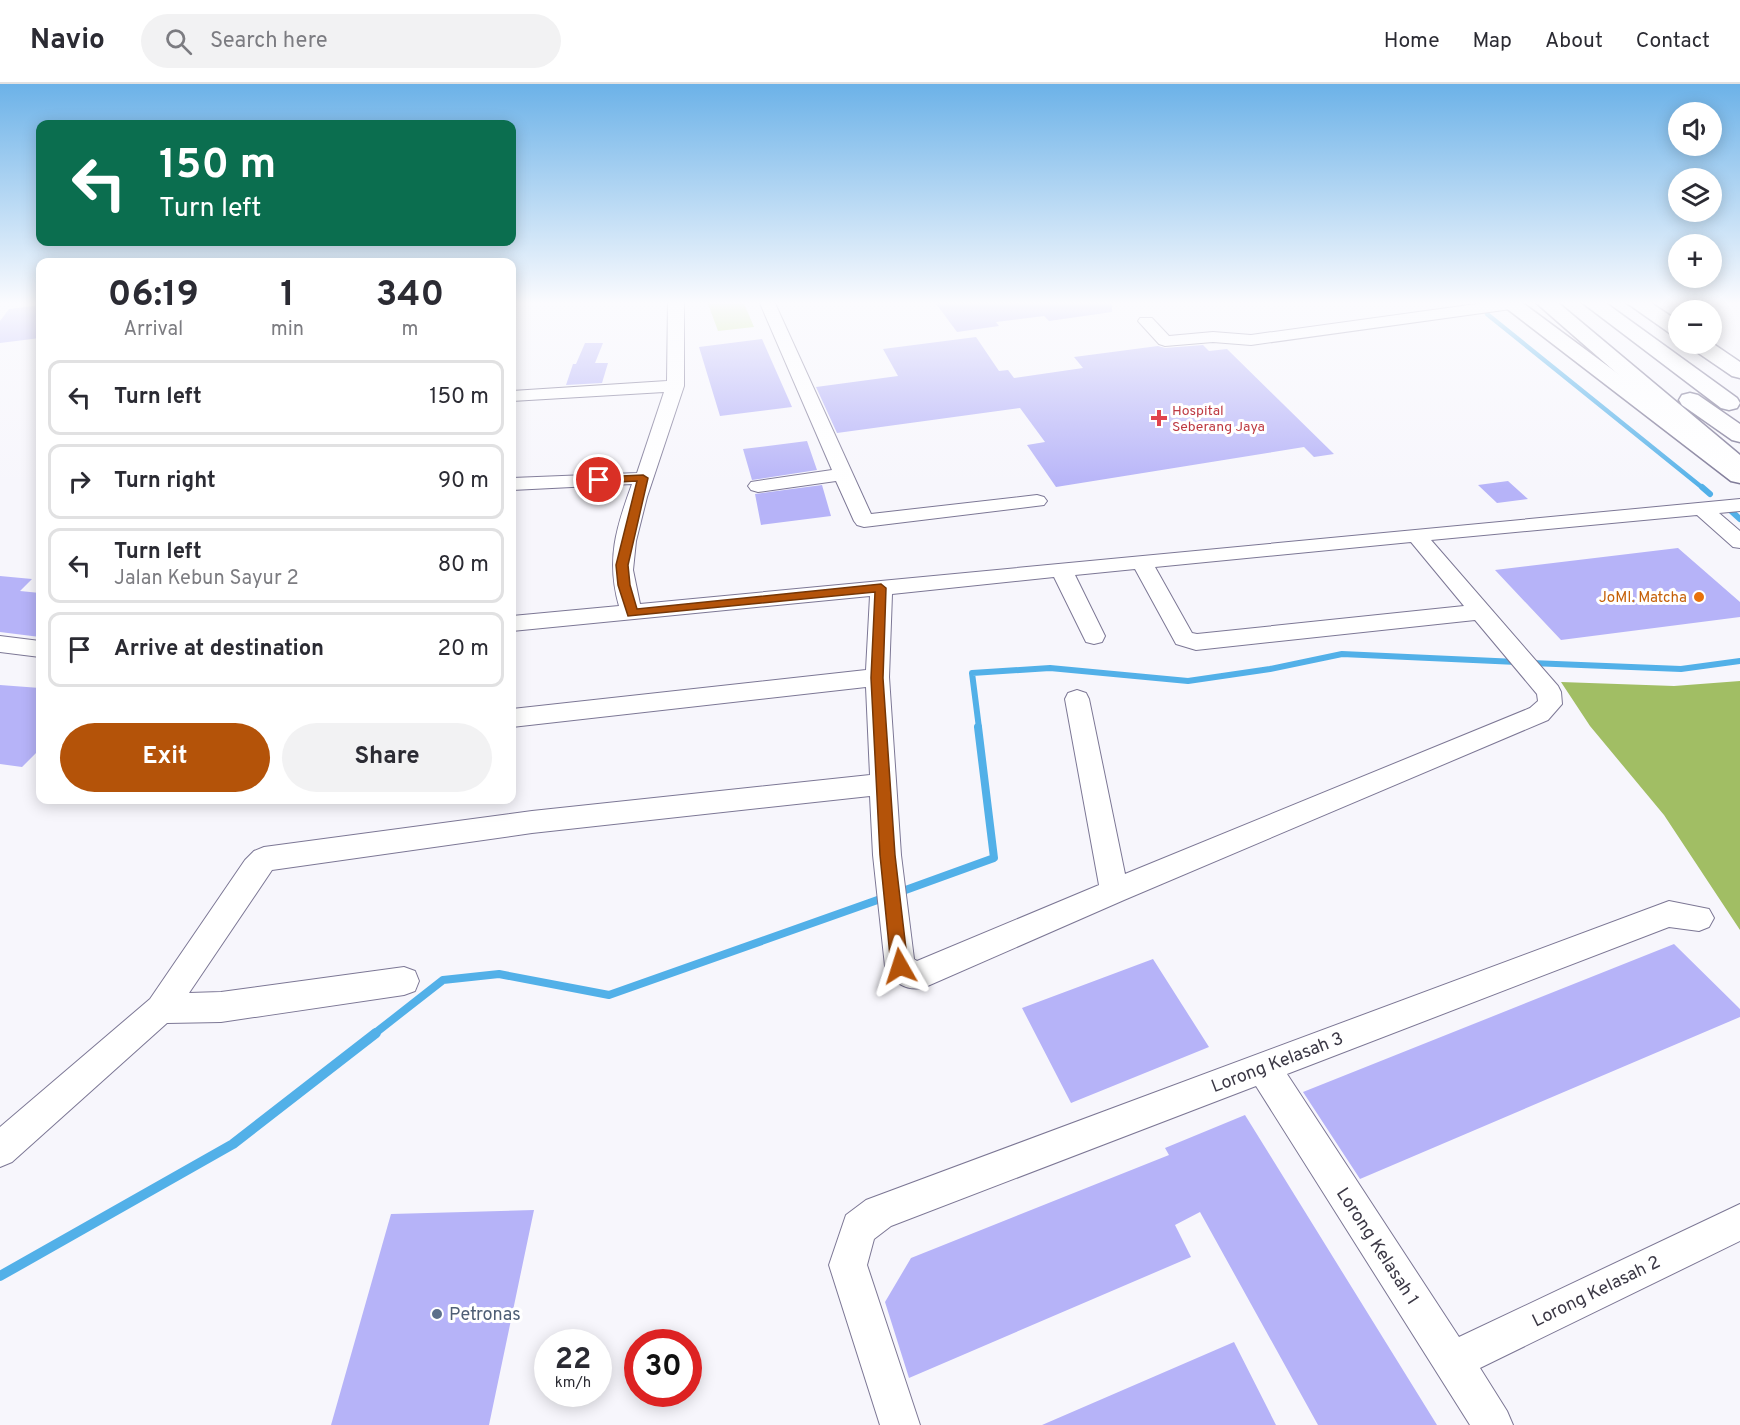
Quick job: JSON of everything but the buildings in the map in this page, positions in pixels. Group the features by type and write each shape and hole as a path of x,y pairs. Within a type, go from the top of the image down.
{"main road":[{"path":"1590,364 1740,476"},
{"path":"1617,364 1740,468"},
{"path":"1640,364 1740,435"},
{"path":"1676,364 1740,411"},
{"path":"1698,364 1740,388"}],"street":[{"path":"632,613 624,585 622,565 643,478 675,386 675,364"},
{"path":"794,364 864,521 1037,501"},
{"path":"516,396 675,386"},
{"path":"758,486 843,474"},
{"path":"516,484 643,478"},
{"path":"516,624 1061,569 1740,505"},
{"path":"1701,508 1740,542"},
{"path":"881,588 877,678 887,855 900,966 912,976 923,974 1114,891 1539,714 1550,704 1549,692 1416,535"},
{"path":"1141,562 1184,638 1196,642 1479,612"},
{"path":"1061,569 1094,636"},
{"path":"0,644 36,648"},
{"path":"516,718 877,678"},
{"path":"1077,699 1114,891"},
{"path":"0,1150 161,1009 255,868 264,859 532,822 883,784"},
{"name":"Lorong Kelasah 3","path":"900,1425 848,1265 859,1228 879,1213 1669,914 1699,918"},
{"path":"161,1009 221,1007 404,981"},
{"name":"Lorong Kelasah 1","path":"1263,1067 1493,1425"},
{"name":"Lorong Kelasah 2","path":"1452,1361 1740,1221"}],"green space":[{"path":"1740,681 1740,930 1664,815 1590,726 1561,682 1674,686"}],"waterway":[{"path":"1548,364 1704,489"},
{"path":"1702,487 1710,494"},
{"path":"1729,509 1740,519"},
{"path":"979,728 972,673 1050,668 1188,681 1270,669 1342,654 1517,662"},
{"path":"1531,663 1681,669 1740,661"},
{"path":"900,892 994,858 978,727"},
{"path":"374,1034 443,980 499,974 609,995 886,897"},
{"path":"0,1276 233,1144 376,1033"}],"place":[{"name":"Hospital Seberang Jaya","path":"1159,418"},
{"name":"JoMI. Matcha","path":"1699,597"},
{"name":"Petronas","path":"437,1314"}],"route":[{"path":"599,480 643,478 622,565 624,585 632,613 881,588 877,678 887,855 900,966"}]}
